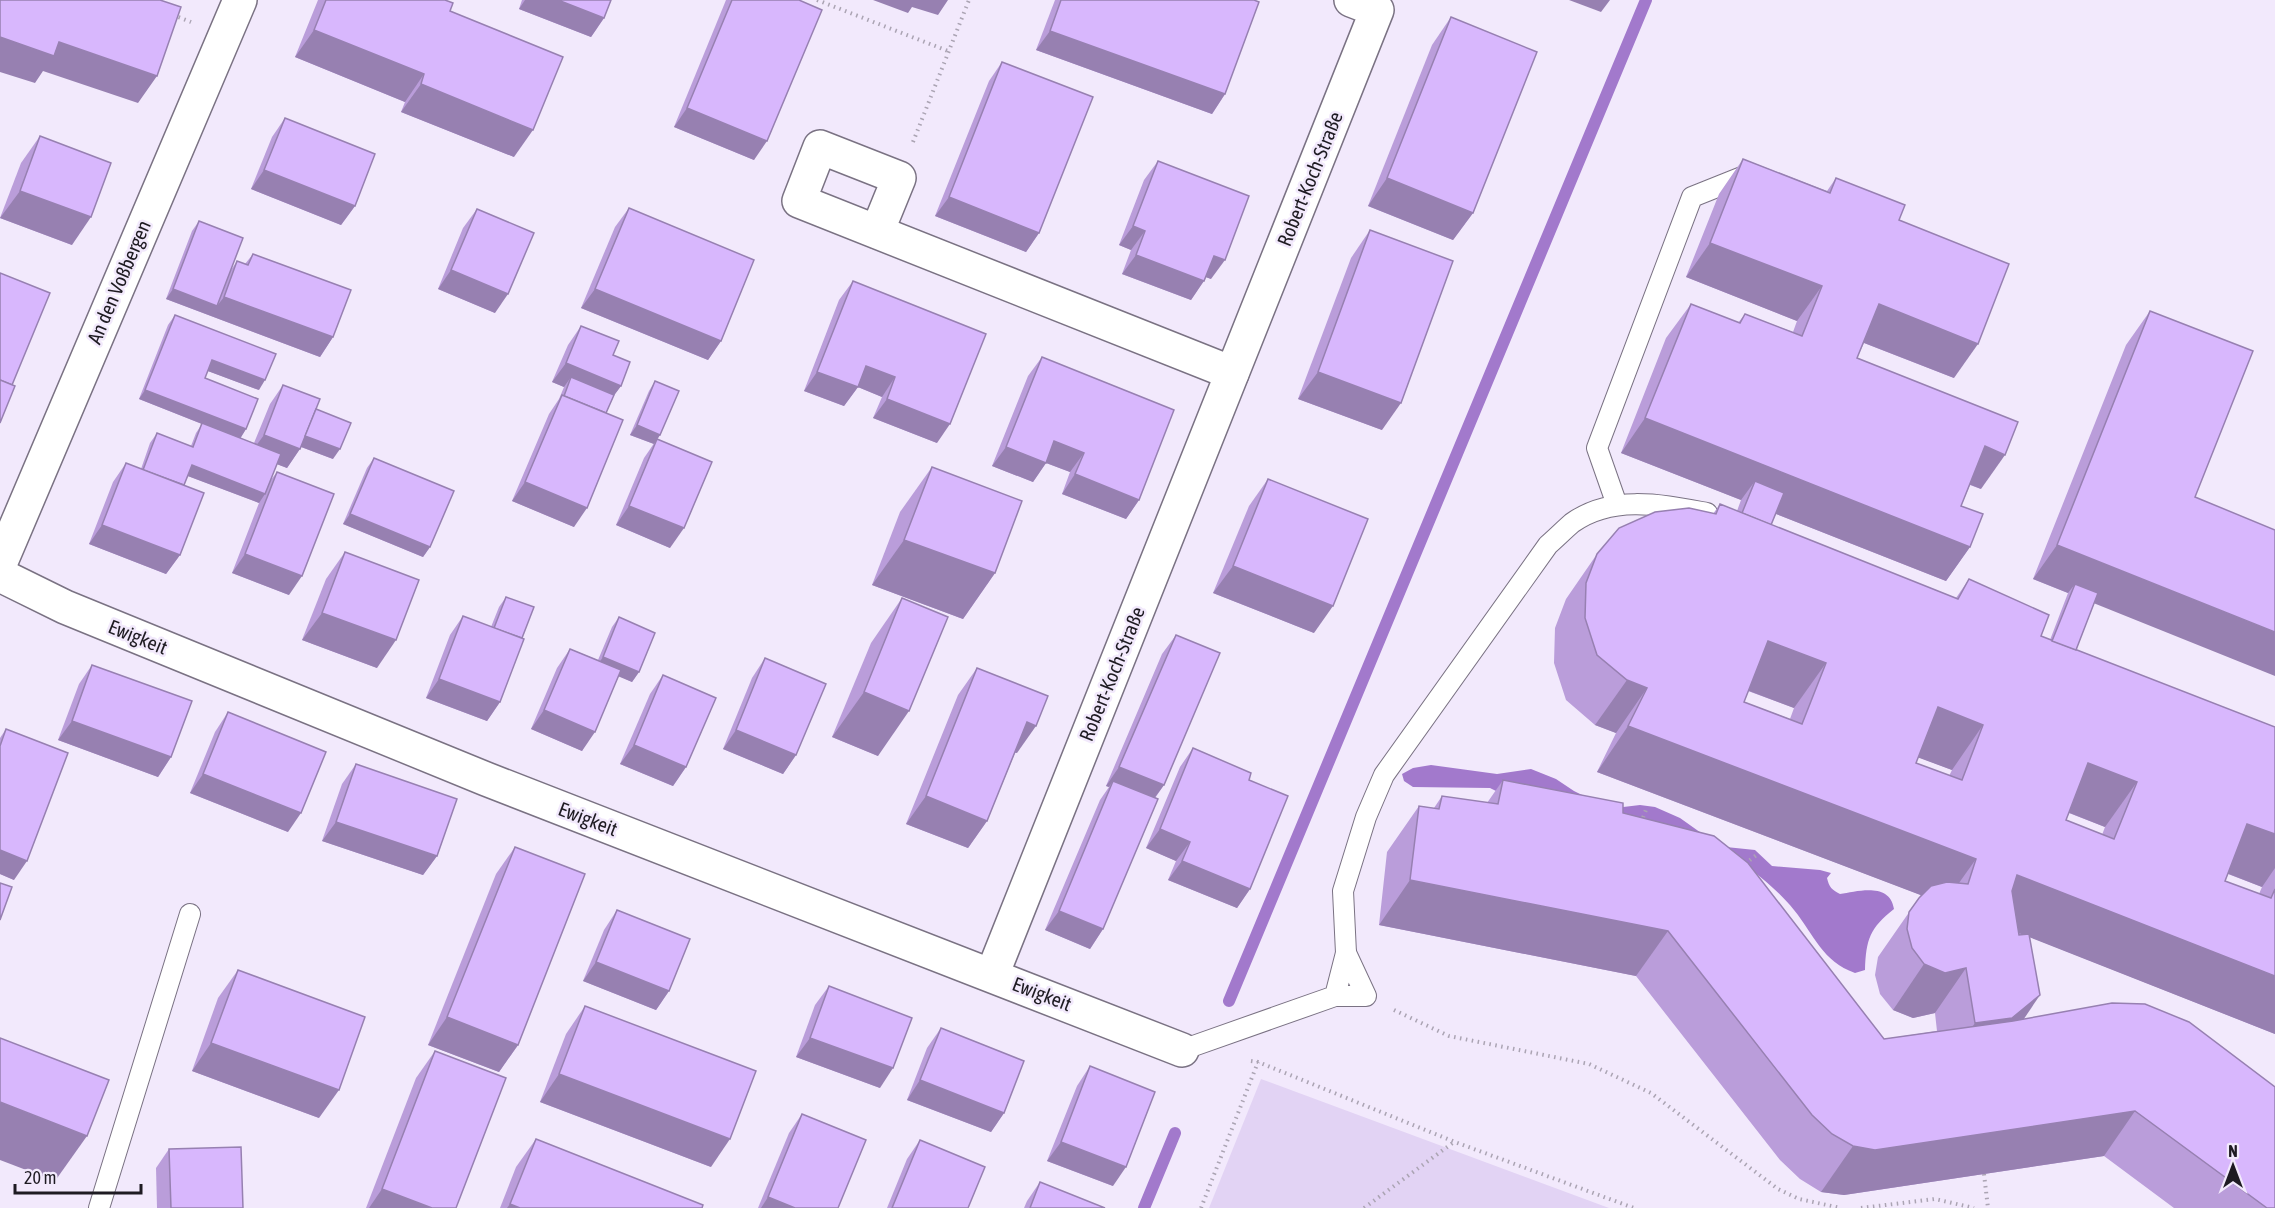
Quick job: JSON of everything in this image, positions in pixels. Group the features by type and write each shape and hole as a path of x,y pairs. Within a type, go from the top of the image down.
{"street":[{"name":"An den Voßbergen","path":"0,564 240,0"},
{"name":"Robert-Koch-Straße","path":"992,975 1377,10 1351,0"},
{"path":"877,232 899,178 820,147 798,201 1232,374"},
{"name":"Ewigkeit","path":"0,575 65,607 486,779 1182,1050"}],"lane":[{"path":"1617,506 1598,448 1692,197 1742,177 1764,185"},
{"path":"1335,996 1346,954 1343,891 1366,817 1384,775 1548,545 1573,522 1597,510 1617,506 1653,503 1723,518"},
{"path":"99,1208 190,914"},
{"path":"1182,1050 1335,996 1366,996 1346,954"}],"path":[{"path":"817,0 948,51"},
{"path":"899,178 969,0"},
{"path":"170,14 225,36"},
{"path":"1639,829 1647,807"},
{"path":"1743,866 1759,853"},
{"path":"1366,996 1449,1036 1589,1064 1651,1092 1778,1189 1799,1199 1841,1208"},
{"path":"1247,1061 1258,1062 1455,1142 1634,1208"},
{"path":"1201,1208 1258,1062"},
{"path":"1364,1208 1455,1142"},
{"path":"1984,1174 1988,1208"},
{"path":"1861,1208 1935,1199 1974,1208"}],"shaded area":[{"path":"1431,765 1497,774 1531,769 1556,779 1602,805 1615,808 1640,805 1655,807 1680,818 1711,840 1726,847 1755,850 1772,866 1831,873 1827,878 1829,884 1840,894 1864,890 1880,892 1891,900 1894,909 1879,922 1871,935 1865,970 1855,973 1834,962 1827,955 1775,889 1753,871 1490,788 1413,787 1404,781 1402,774 1413,768"},
{"path":"1261,1079 1609,1208 1209,1208"}],"building":[{"path":"0,0 160,0 181,7 157,76 59,42 54,56 0,37"},
{"path":"326,0 445,0 453,3 450,11 563,57 533,130 421,84 424,74 314,30"},
{"path":"558,0 611,0 604,18"},
{"path":"732,0 799,0 822,10 767,141 687,108"},
{"path":"1061,0 1254,0 1259,2 1225,94 1050,31"},
{"path":"1451,17 1537,52 1473,213 1387,178"},
{"path":"1002,62 1093,97 1039,233 949,197"},
{"path":"285,118 375,154 355,206 264,170"},
{"path":"40,136 111,163 91,217 20,191"},
{"path":"1743,159 1830,193 1836,178 1905,205 1899,220 2009,264 1978,344 1879,304 1857,358 2018,422 2005,455 1985,446 1961,506 1983,514 1970,547 1645,418 1691,304 1740,323 1745,314 1802,336 1822,286 1710,243"},
{"path":"1158,161 1249,196 1225,260 1214,256 1204,281 1136,255 1145,231 1133,226"},
{"path":"629,208 754,260 721,341 595,289"},
{"path":"477,209 534,233 508,294 451,270"},
{"path":"199,221 243,238 217,306 173,289"},
{"path":"1370,230 1453,261 1401,403 1318,372"},
{"path":"253,254 351,290 333,337 224,297 237,261 248,265"},
{"path":"0,273 50,293 12,385 0,380"},
{"path":"853,281 986,334 950,424 887,399 895,377 866,366 858,387 817,372"},
{"path":"2150,311 2253,351 2195,497 2275,530 2275,632 2057,545"},
{"path":"175,315 276,354 265,380 212,360 205,378 258,399 246,429 145,390"},
{"path":"581,326 619,341 613,355 630,362 621,386 566,363"},
{"path":"1042,357 1174,410 1139,500 1075,474 1084,453 1054,441 1046,463 1006,447"},
{"path":"571,377 614,395 606,413 564,396"},
{"path":"0,380 15,386 0,423"},
{"path":"655,381 679,391 660,435 637,425"},
{"path":"283,385 320,399 300,449 264,435"},
{"path":"562,395 623,420 587,508 525,482"},
{"path":"316,409 351,423 340,449 305,436"},
{"path":"202,423 281,454 265,494 192,465 184,485 143,470 157,433 193,447"},
{"path":"657,439 712,462 684,528 629,506"},
{"path":"374,458 454,491 430,547 350,514"},
{"path":"126,463 204,493 180,555 102,525"},
{"path":"932,467 1022,501 995,573 904,540"},
{"path":"277,472 334,494 302,576 245,554"},
{"path":"1268,479 1368,519 1333,606 1233,566"},
{"path":"1755,481 1784,493 1771,525 1742,513"},
{"path":"1720,504 1958,599 1969,579 2049,615 2041,636 2275,727 2275,834 2247,824 2225,881 2271,898 2275,889 2275,976 2017,875 2012,891 2019,935 2029,934 2040,995 2012,1018 1975,1023 1966,968 1945,973 1924,964 1912,948 1907,929 1909,912 1919,898 1931,886 1947,882 1968,884 1976,859 1628,726 1647,688 1627,680 1597,655 1585,618 1586,583 1597,554 1619,528 1655,512 1689,508 1716,514","holes":["1768,641 1826,663 1802,724 1744,702","1938,707 1983,725 1962,780 1916,763","2088,763 2137,782 2114,839 2066,820"]},
{"path":"345,552 419,580 396,640 322,613"},
{"path":"2075,584 2098,593 2076,650 2052,641"},
{"path":"506,597 534,607 522,638 494,628"},
{"path":"902,598 948,617 909,711 864,692"},
{"path":"463,616 524,639 500,702 439,679"},
{"path":"619,617 655,633 639,672 603,657"},
{"path":"1176,635 1220,653 1164,785 1119,767"},
{"path":"570,649 621,670 595,732 544,710"},
{"path":"765,658 826,684 796,755 736,730"},
{"path":"92,665 192,701 171,757 72,721"},
{"path":"977,668 1048,696 1036,726 1027,722 987,821 926,796"},
{"path":"663,675 716,698 686,767 634,745"},
{"path":"228,712 326,752 301,813 203,774"},
{"path":"6,729 68,753 27,861 0,850 0,746"},
{"path":"1193,748 1251,773 1249,780 1288,796 1250,889 1182,861 1190,842 1160,829"},
{"path":"356,764 457,799 437,856 336,822"},
{"path":"1503,780 1623,803 1623,813 1714,836 1748,863 1884,1039 2013,1021 2112,1003 2145,1004 2189,1022 2275,1087 2275,1208 2267,1208 2135,1111 1875,1150 1853,1146 1832,1134 1812,1115 1668,931 1410,880 1419,806 1439,809 1442,796 1498,804"},
{"path":"1113,781 1158,799 1103,929 1059,911"},
{"path":"515,847 585,874 518,1045 447,1017"},
{"path":"0,883 12,887 0,920"},
{"path":"617,910 690,939 669,991 596,962"},
{"path":"238,970 365,1017 339,1090 211,1043"},
{"path":"829,986 912,1018 893,1068 810,1038"},
{"path":"585,1006 756,1071 730,1139 559,1074"},
{"path":"941,1028 1024,1061 1004,1113 920,1080"},
{"path":"0,1038 109,1080 87,1136 0,1102"},
{"path":"435,1051 506,1078 456,1208 432,1208 382,1189"},
{"path":"1090,1066 1155,1092 1126,1167 1061,1142"},
{"path":"802,1114 866,1140 838,1208 795,1208 768,1197"},
{"path":"536,1139 703,1205 702,1208 520,1208 510,1204"},
{"path":"920,1140 985,1167 968,1208 892,1208"},
{"path":"241,1147 243,1208 171,1208 169,1149"},
{"path":"1040,1182 1105,1208 1030,1208"}],"waterway":[{"path":"1229,1001 1646,0"},
{"path":"1144,1208 1175,1133"}]}
